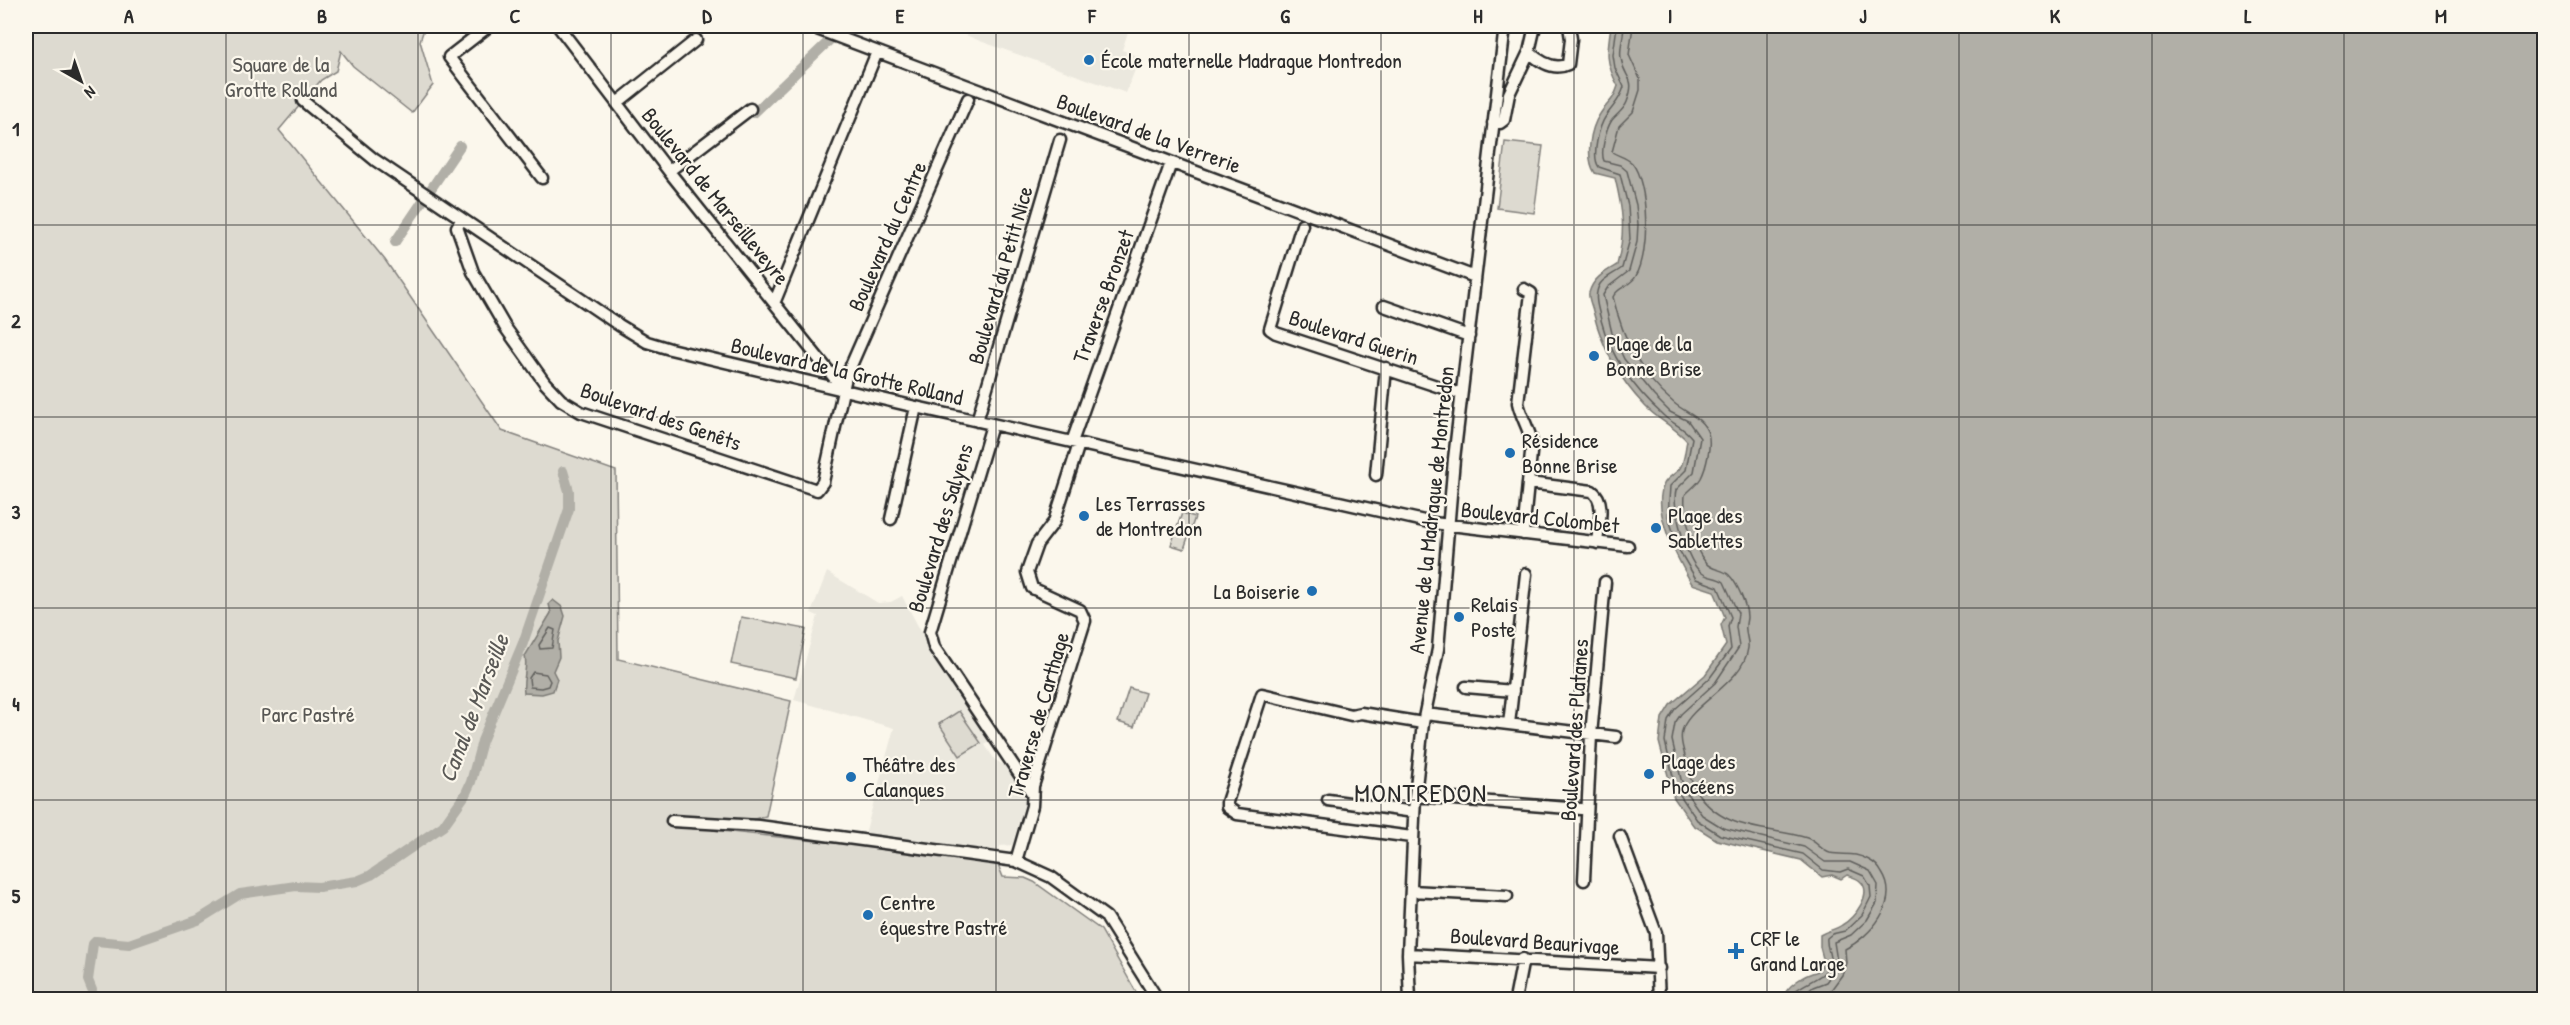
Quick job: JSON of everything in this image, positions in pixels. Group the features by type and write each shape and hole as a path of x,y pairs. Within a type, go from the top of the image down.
{"street":[{"path":"489,26 449,57 542,178"},
{"name":"Boulevard de Marseilleveyre","path":"558,26 669,171 843,389"},
{"name":"Boulevard de la Verrerie","path":"809,26 1475,277"},
{"name":"Avenue de la Madrague de Montredon","path":"1410,999 1408,954 1415,796 1424,718 1437,650 1461,394 1505,26"},
{"path":"1493,123 1500,123 1504,120 1509,94 1529,52 1535,26"},
{"path":"1529,52 1547,65 1565,67 1568,64 1571,39 1569,26"},
{"path":"617,103 696,40"},
{"path":"775,301 878,52"},
{"name":"Boulevard du Centre","path":"843,389 846,377 968,99"},
{"name":"Boulevard de la Grotte Rolland","path":"303,101 375,160 647,342 916,407 1448,526"},
{"path":"669,171 750,109"},
{"name":"Boulevard du Petit Nice","path":"977,421 1060,140"},
{"name":"Traverse Bronzet","path":"1076,443 1172,163"},
{"name":"Boulevard des Genêts","path":"462,219 457,227 473,273 505,327 545,383 561,400 581,412 817,490 823,482 843,389"},
{"name":"Boulevard Guerin","path":"1302,225 1270,329 1276,333 1461,394"},
{"path":"1523,534 1532,443 1530,429 1520,413 1518,403 1531,294 1524,289"},
{"path":"1384,306 1469,336"},
{"path":"1376,475 1386,368"},
{"path":"891,519 916,407"},
{"name":"Boulevard des Salyens","path":"992,424 930,632 934,646 1032,793"},
{"name":"Traverse de Carthage","path":"1016,861 1032,806 1032,793 1085,621 1080,610 1032,588 1029,585 1027,572 1037,544 1054,522 1076,443"},
{"path":"1529,483 1592,491 1597,494 1601,502 1596,543"},
{"name":"Boulevard Colombet","path":"1448,526 1628,546"},
{"path":"1509,724 1526,574"},
{"name":"Boulevard des Platanes","path":"1584,880 1591,735 1605,582"},
{"path":"1466,687 1513,691"},
{"path":"1413,837 1237,814 1227,807 1262,694 1351,715 1361,713 1509,724 1616,737"},
{"path":"1415,796 1581,809"},
{"path":"1328,800 1414,812"},
{"path":"672,821 759,826 1016,861 1051,877 1106,917 1158,999"},
{"path":"1620,836 1655,930 1659,999"},
{"path":"1411,891 1507,896"},
{"name":"Boulevard Beaurivage","path":"1408,954 1659,968"},
{"path":"1515,999 1523,959"}],"shaded area":[{"name":"École maternelle Madrague Montredon","path":"955,26 1130,26 1122,50 1140,57 1126,93 980,41 954,30"},
{"path":"827,572 878,603 891,602 902,596 932,652 930,659 938,661 980,724 988,742 985,745 995,760 1004,765 1024,795 1025,802 1012,845 1000,846 999,851 994,850 993,853 865,834 894,728 794,700 818,616 811,613"}],"green space":[{"name":"Parc Pastré","path":"26,26 421,26 424,29 420,41 433,85 412,113 353,66 341,51 336,71 321,80 279,130 385,260 502,431 616,471 618,659 791,701 766,816 712,830 929,853 998,865 1003,877 1025,878 1034,882 1101,930 1140,999 26,999"},
{"path":"1505,142 1543,146 1534,213 1497,208"},
{"path":"1182,513 1195,517 1184,549 1171,545"},
{"path":"741,617 806,629 796,678 731,664"},
{"path":"1129,688 1145,693 1134,727 1118,722"},
{"path":"959,711 981,743 960,756 939,724"}],"water":[{"path":"1611,26 2544,26 2544,999 1782,999 1797,981 1818,971 1824,962 1820,935 1839,927 1852,917 1864,898 1864,886 1856,878 1847,875 1841,879 1832,875 1822,877 1801,860 1717,840 1693,825 1674,798 1659,742 1662,718 1670,705 1705,675 1726,645 1721,625 1725,617 1714,591 1692,584 1663,522 1661,496 1664,484 1682,465 1687,441 1645,406 1627,385 1606,350 1589,297 1596,279 1617,265 1622,241 1622,211 1615,178 1595,173 1590,160 1591,135 1597,120 1618,86 1608,57"},
{"path":"553,600 562,607 565,616 558,641 559,657 553,671 557,679 553,691 542,694 524,693 525,656 551,613 549,604"}],"waterway":[{"name":"Canal de Marseille","path":"754,113 830,40"},
{"name":"Canal de Marseille","path":"395,242 460,146"},
{"name":"Canal de Marseille","path":"92,990 88,980 93,944 96,941 129,944 198,920 240,894 357,881 371,875 443,826 465,795 471,782 482,741 523,643 569,509 569,491 563,471"}],"place":[{"name":"École maternelle Madrague Montredon","path":"1089,60"},
{"name":"Plage de la Bonne Brise","path":"1594,356"},
{"name":"Résidence Bonne Brise","path":"1510,453"},
{"name":"Les Terrasses de Montredon","path":"1084,516"},
{"name":"Plage des Sablettes","path":"1656,528"},
{"name":"La Boiserie","path":"1312,591"},
{"name":"Relais Poste","path":"1459,617"},
{"name":"Plage des Phocéens","path":"1649,774"},
{"name":"Théâtre des Calanques","path":"851,777"},
{"name":"Centre équestre Pastré","path":"868,915"},
{"name":"CRF le Grand Large","path":"1736,951"}],"district":[{"name":"MONTREDON","path":"1421,792"}],"park label":[{"name":"Square de la Grotte Rolland","path":"281,76"}]}
